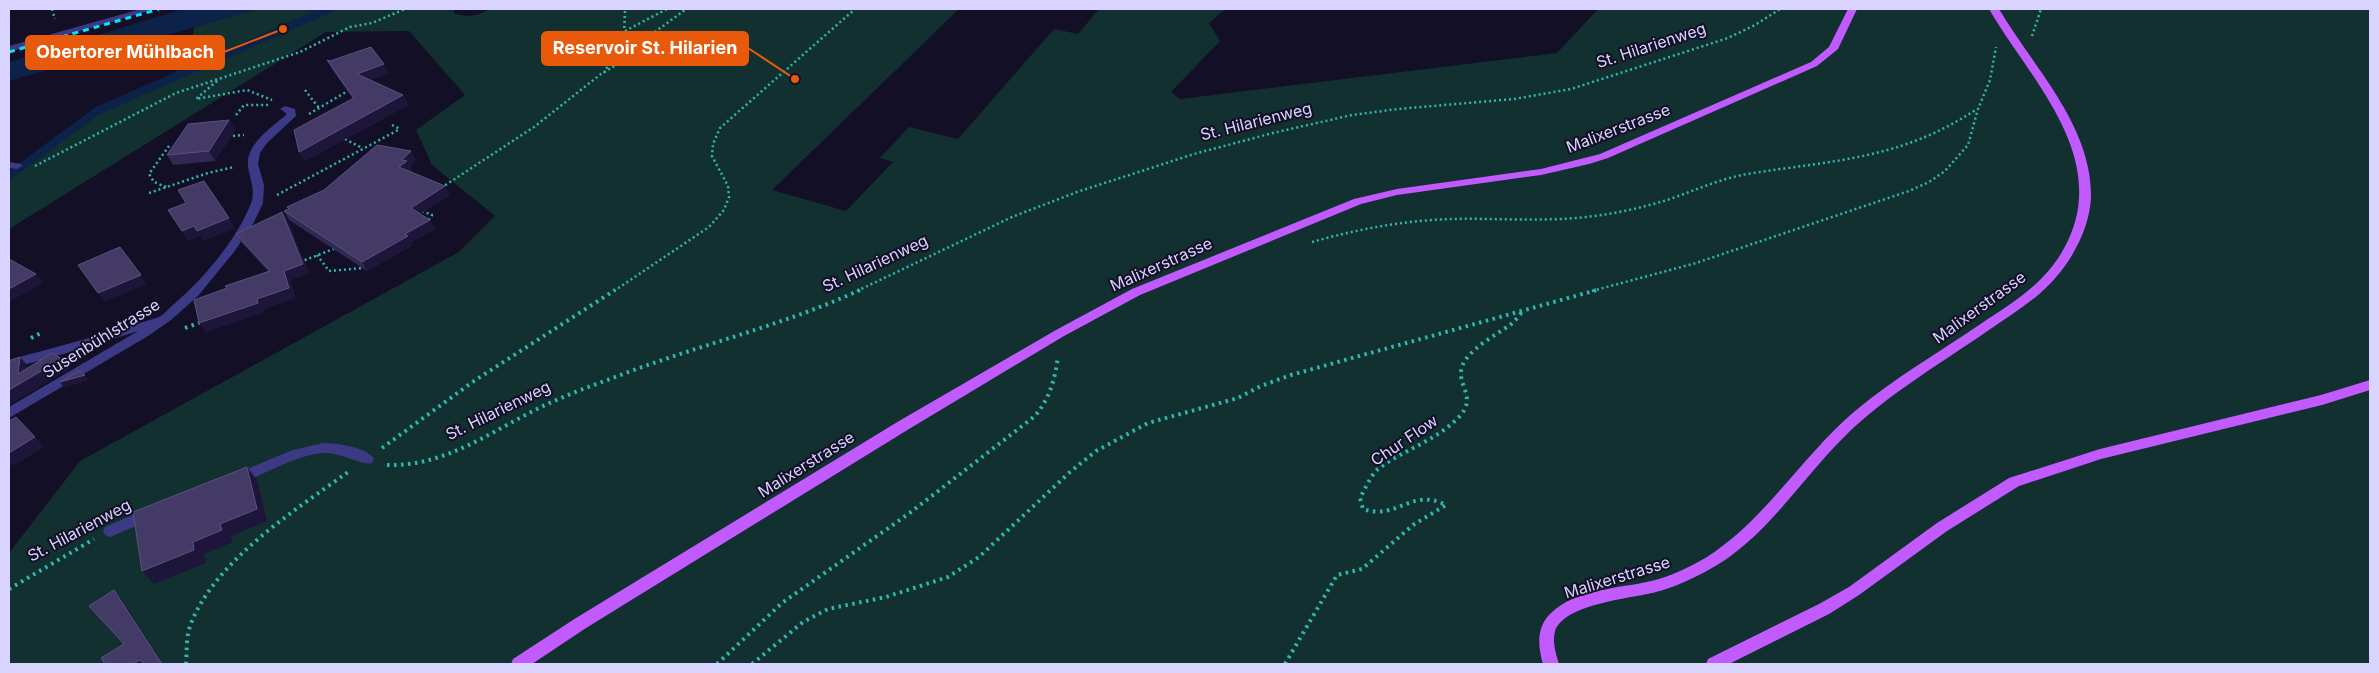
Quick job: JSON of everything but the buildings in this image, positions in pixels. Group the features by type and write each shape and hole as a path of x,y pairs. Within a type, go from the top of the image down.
{"main road":[{"name":"Malixerstrasse","path":"519,664 581,623 904,425 1060,333 1149,287 1358,201 1397,192 1541,172 1604,156 1814,64 1833,49 1852,9"},
{"name":"Malixerstrasse","path":"1551,664 1546,642 1548,630 1561,613 1584,602 1672,580 1696,570 1720,555 1756,525 1828,444 1860,415 1898,386 2009,311 2041,285 2065,257 2078,233 2082,216 2085,198 2083,168 2062,117 1994,9"},
{"path":"1714,664 1824,609 1854,591 1949,522 2014,482 2100,454 2322,400 2370,384"}],"street":[{"path":"9,49 150,9"},
{"path":"253,164 255,153 263,141 287,114"},
{"name":"Susenbühlstrasse","path":"9,412 168,317 194,294 223,259 247,224 256,205 259,185 253,164"},
{"path":"9,364 81,345 168,317"},
{"path":"227,483 303,452 322,448 343,449 367,459"},
{"name":"St. Hilarienweg","path":"110,531 164,508"}],"path":[{"path":"30,166 44,163 91,135 176,93 300,52 350,27 372,23 405,9"},
{"path":"603,74 625,31 625,9"},
{"path":"625,31 668,9"},
{"path":"438,190 522,136 603,74 626,60 651,35 686,9"},
{"path":"186,664 188,638 194,615 225,573 275,527 474,381 574,318 709,227 726,207 730,198 726,182 712,158 712,143 720,128 855,9"},
{"name":"St. Hilarienweg","path":"367,459 394,467 431,460 462,447 541,407 592,386 645,366 811,310 895,274 1018,214 1164,164 1257,137 1352,115 1405,107 1518,98 1559,91 1712,44 1748,30 1780,9"},
{"path":"752,664 803,622 828,609 886,596 948,577 979,558 1070,472 1096,451 1148,423 1238,398 1261,386 1290,375 1696,263 1909,191 1929,182 1958,158 1968,144 1978,109 1990,80 1996,48"},
{"path":"219,80 196,99 247,90 269,99"},
{"path":"287,114 307,115 353,88"},
{"path":"305,90 319,108"},
{"path":"236,115 244,105 263,105"},
{"path":"1333,236 1373,227 1438,220 1541,220 1609,213 1677,197 1728,178 1849,159 1900,147 1942,132 1978,109"},
{"path":"256,205 400,129 392,125"},
{"path":"345,139 363,148"},
{"path":"167,187 154,182 149,174 169,146"},
{"path":"149,194 208,173 253,164"},
{"path":"418,210 432,215 432,218 425,223"},
{"path":"291,266 340,246"},
{"path":"317,255 328,271 363,268"},
{"name":"Chur Flow","path":"1285,664 1337,575 1362,569 1413,525 1446,505 1437,498 1419,498 1387,512 1372,514 1363,509 1360,498 1377,470 1423,444 1459,418 1467,403 1466,389 1461,377 1462,366 1484,341 1511,324 1523,310"},
{"path":"185,328 201,322"},
{"path":"717,664 765,617 789,598 911,512 1035,416 1044,405 1054,386 1060,333"},
{"name":"St. Hilarienweg","path":"9,589 68,553 110,531"}],"green space":[{"path":"257,9 454,9 454,13 468,16 477,15 489,9 959,9 772,190 846,211 893,162 880,158 909,127 958,139 1054,29 1078,34 1099,9 1226,9 1209,23 1220,41 1171,92 1180,99 1557,53 1598,9 2370,9 2370,664 9,664 9,553 80,461 459,252 495,216 432,165 416,130 465,95 409,31 326,32 9,229 9,179 96,115 190,64 194,27"}],"water":[{"path":"183,9 257,9 9,81 9,62"}],"waterway":[{"path":"9,176 97,111 329,9"}],"railway":[{"path":"9,52 159,9"}],"place":[{"name":"Obertorer Mühlbach","path":"283,29"},
{"name":"Reservoir St. Hilarien","path":"795,79"}]}
